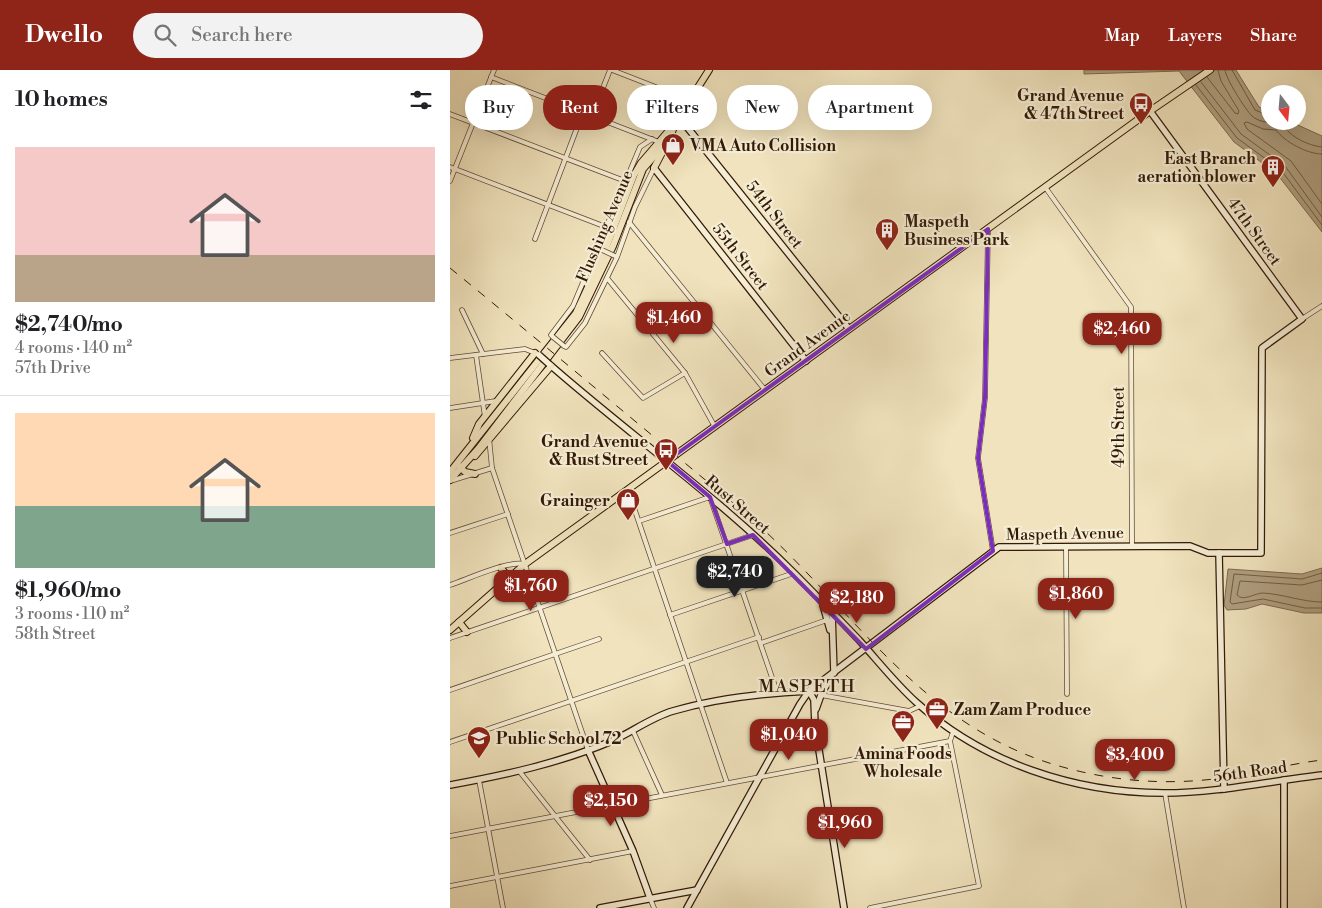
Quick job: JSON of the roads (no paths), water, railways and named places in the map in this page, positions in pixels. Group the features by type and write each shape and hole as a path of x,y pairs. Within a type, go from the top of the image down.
{"main road":[{"name":"Flushing Avenue","path":"699,85 709,70"},
{"name":"Grand Avenue","path":"450,630 525,564 1150,111 1210,70"},
{"name":"47th Street","path":"1150,111 1302,319"},
{"name":"Flushing Avenue","path":"450,481 468,448 571,320 603,255 640,163 669,130"},
{"name":"Flushing Avenue","path":"450,472 470,459 579,316 613,246 643,168 669,139 673,130"},
{"name":"54th Street","path":"685,130 849,329"},
{"path":"654,168 669,139"},
{"name":"55th Street","path":"654,168 806,360"},
{"name":"Maspeth Avenue","path":"809,691 866,650 993,552 1006,546 1190,546 1208,553 1262,552 1262,348 1302,319"},
{"path":"468,448 485,417 537,354"},
{"name":"Rust Street","path":"537,354 710,497 753,535 794,573 920,706 953,732"},
{"path":"470,459 479,454 490,442 550,365"},
{"path":"459,465 465,472 474,474"},
{"path":"1219,553 1224,788"},
{"path":"501,568 509,578"},
{"path":"823,604 832,639"},
{"path":"814,713 820,695 834,673 832,614"},
{"path":"459,622 467,632"},
{"path":"450,785 520,772 588,750 633,731 670,711 700,704 777,692 809,691"},
{"path":"809,691 814,700 814,713 844,908"},
{"path":"687,908 809,691"},
{"name":"56th Road","path":"953,732 1010,763 1076,783 1116,790 1165,793 1224,788 1322,775"},
{"path":"588,750 633,851 650,898"},
{"path":"1284,780 1284,908"},
{"path":"600,908 697,890"}],"street":[{"path":"488,85 494,70"},
{"path":"605,85 611,70 650,85"},
{"path":"491,77 543,97"},
{"path":"450,114 465,120"},
{"path":"617,126 659,142"},
{"path":"450,181 470,130"},
{"path":"491,130 625,181"},
{"path":"535,239 576,130"},
{"name":"Flushing Avenue","path":"652,139 640,147 606,227 601,249 573,306 551,335 566,347 586,323 654,168"},
{"path":"450,167 606,227"},
{"name":"49th Street","path":"1045,187 1131,307 1132,545"},
{"path":"629,222 766,390"},
{"path":"988,229 985,398 978,458 993,552"},
{"path":"601,249 616,256"},
{"path":"607,278 685,373 715,427"},
{"path":"1302,319 1322,306"},
{"path":"462,310 482,354"},
{"path":"450,358 525,349 537,354"},
{"path":"602,353 643,398 685,373"},
{"path":"476,355 485,417"},
{"path":"450,408 498,401"},
{"path":"489,434 492,468 588,750"},
{"path":"450,481 492,468"},
{"path":"628,490 727,783"},
{"path":"638,521 710,497 777,692"},
{"path":"450,533 508,514"},
{"path":"450,638 753,535"},
{"path":"1066,545 1068,694"},
{"path":"450,586 518,562 525,564"},
{"path":"670,615 794,573"},
{"path":"760,642 827,620"},
{"path":"450,742 759,637"},
{"path":"450,690 599,639"},
{"path":"820,695 909,711 920,706"},
{"path":"633,731 662,795"},
{"path":"870,908 979,886 950,741 953,732"},
{"path":"450,836 950,741"},
{"path":"520,772 590,860"},
{"path":"479,780 503,908"},
{"path":"1165,793 1184,908"},
{"path":"450,886 633,851"},
{"path":"650,898 654,908"}],"water":[{"path":"1084,70 1236,70 1261,108 1261,130 1306,129 1322,136 1322,232 1277,174 1234,142 1179,71 1084,74"},
{"path":"1322,568 1322,613 1304,613 1262,604 1246,609 1227,610 1224,605 1228,569 1302,574"}],"railway":[{"path":"450,268 753,520 896,666 933,698 974,728 1019,751 1070,769 1108,777 1146,781 1203,780 1322,760"}],"place":[{"name":"Grand Avenue & 47th Street","path":"1141,125"},
{"name":"VMA Auto Collision","path":"673,166"},
{"name":"East Branch aeration blower","path":"1273,188"},
{"name":"Maspeth Business Park","path":"887,251"},
{"name":"Grand Avenue & Rust Street","path":"666,471"},
{"name":"Grainger","path":"628,521"},
{"name":"Zam Zam Produce","path":"937,730"},
{"name":"Amina Foods Wholesale","path":"903,743"},
{"name":"Public School 72","path":"479,759"}],"district":[{"name":"MASPETH","path":"807,686"}]}
